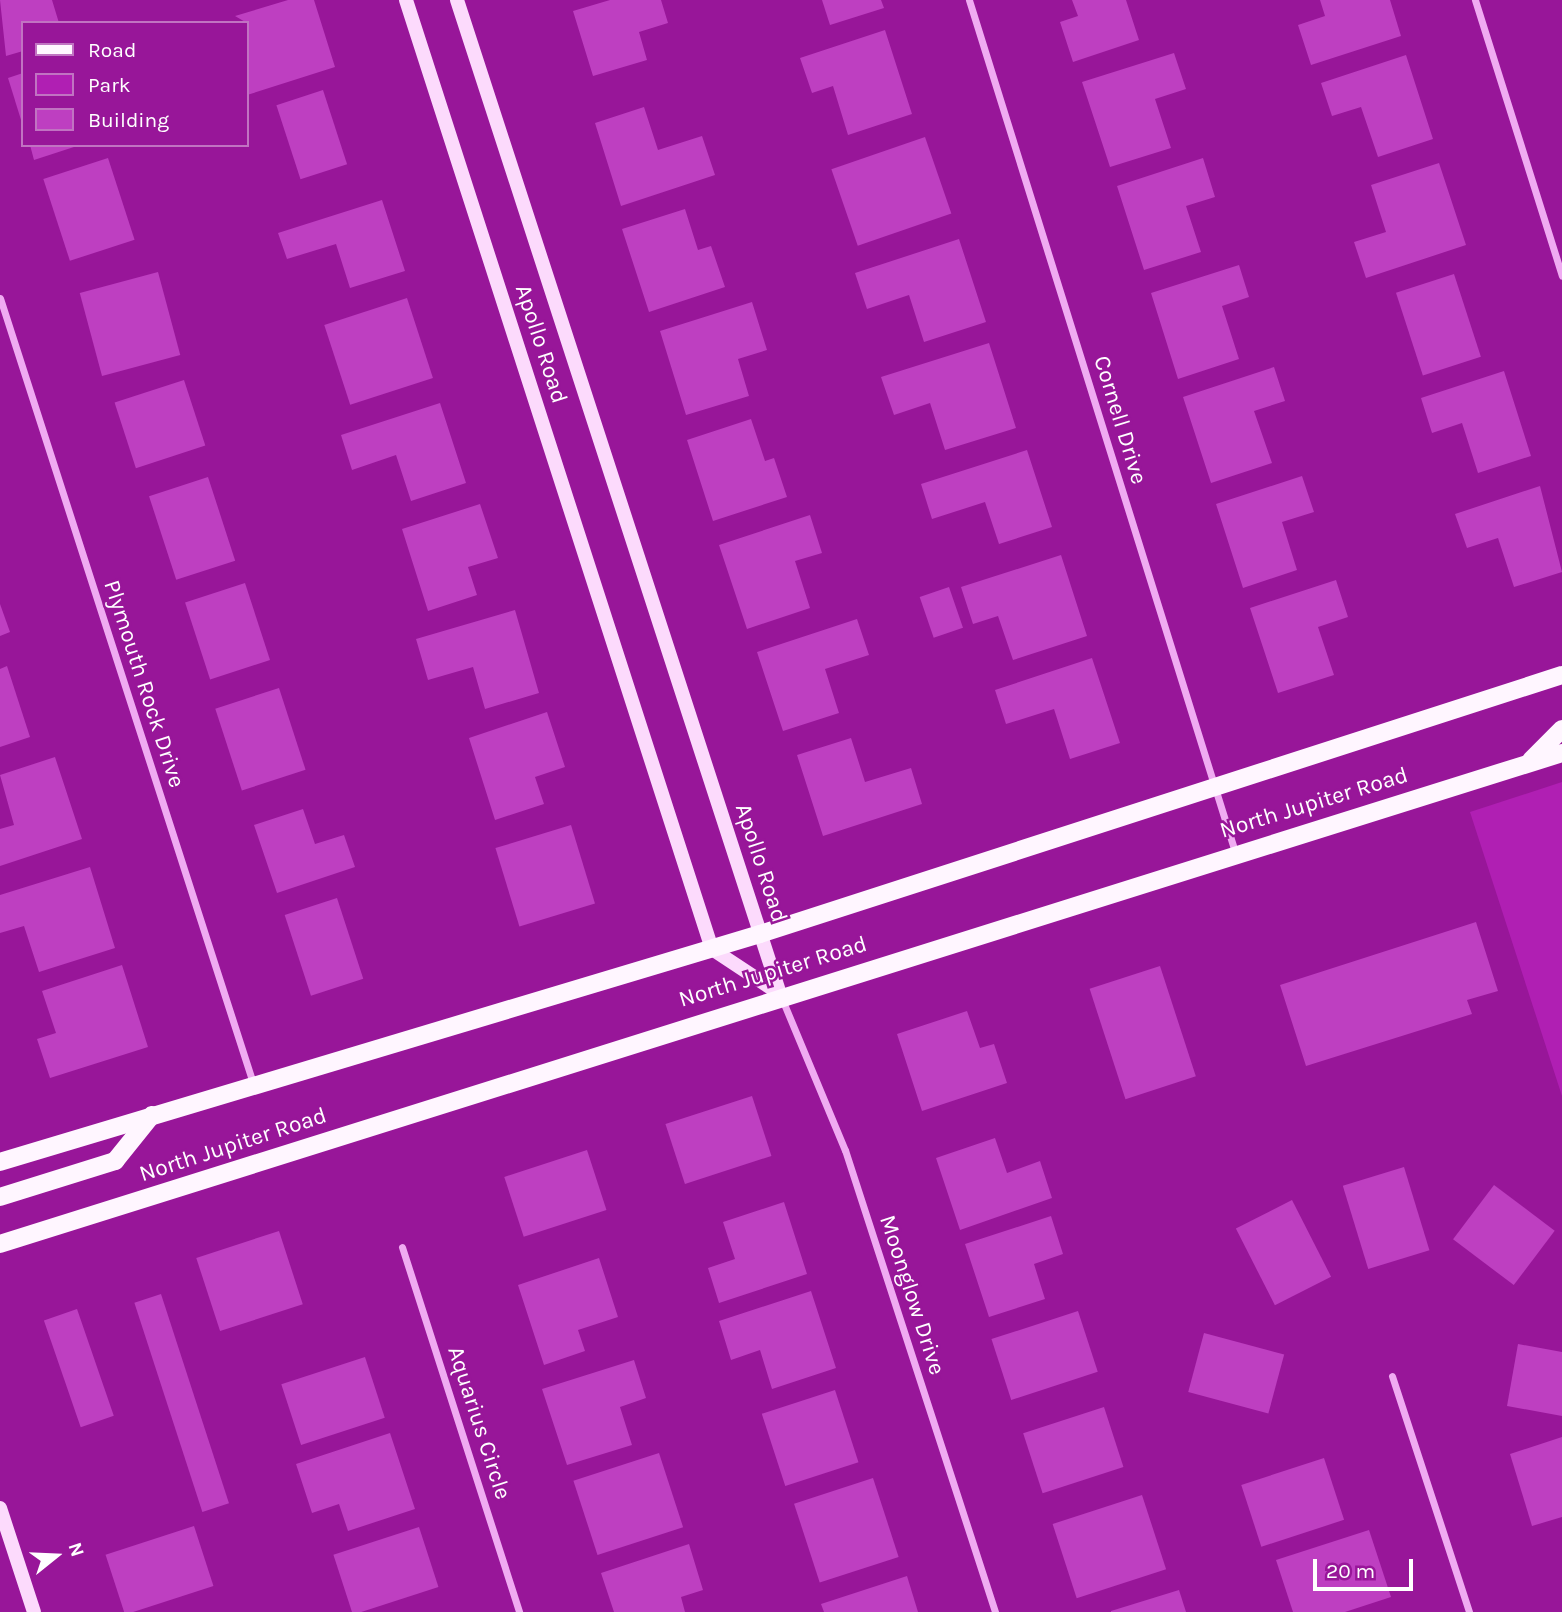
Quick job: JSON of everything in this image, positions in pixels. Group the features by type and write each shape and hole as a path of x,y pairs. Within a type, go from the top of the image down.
{"main road":[{"name":"North Jupiter Road","path":"0,1162 253,1083 760,934 1562,674"},
{"path":"1528,763 1562,729"},
{"name":"North Jupiter Road","path":"0,1244 780,994 1562,752"},
{"path":"0,1197 115,1161 152,1115"}],"street":[{"name":"Apollo Road","path":"406,0 712,948"},
{"name":"Apollo Road","path":"457,0 780,994"},
{"name":"Cornell Drive","path":"969,0 1235,852"},
{"path":"1475,0 1562,275"},
{"name":"Plymouth Rock Drive","path":"0,298 253,1083"},
{"path":"712,948 780,994"},
{"name":"Moonglow Drive","path":"780,994 797,1049 845,1150 995,1612"},
{"name":"Aquarius Circle","path":"402,1247 519,1612"},
{"path":"1392,1376 1469,1612"},
{"path":"0,1508 34,1612"}],"green space":[{"path":"1562,782 1562,1096 1470,812"}],"building":[{"path":"0,0 52,0 58,21 21,21 21,52 6,56"},
{"path":"288,0 314,0 335,67 248,95 248,21 235,16"},
{"path":"610,0 661,0 668,23 639,32 647,60 593,76 573,11"},
{"path":"822,0 881,0 884,8 830,25"},
{"path":"1072,0 1126,0 1139,40 1073,62 1060,22 1078,16"},
{"path":"1320,0 1390,0 1401,36 1311,65 1298,25 1325,16"},
{"path":"885,30 912,114 848,135 833,86 812,93 800,58"},
{"path":"1174,53 1186,89 1155,99 1171,148 1110,167 1082,82"},
{"path":"1406,55 1433,139 1378,157 1361,107 1332,116 1321,83"},
{"path":"21,74 21,120 8,78"},
{"path":"323,90 347,164 301,179 276,105"},
{"path":"644,107 658,150 702,136 715,175 621,206 595,123"},
{"path":"925,137 951,214 858,246 831,169"},
{"path":"31,147 74,147 34,160"},
{"path":"108,158 135,240 70,261 43,179"},
{"path":"1203,158 1215,197 1186,206 1201,252 1144,270 1117,186"},
{"path":"1439,163 1466,245 1366,278 1354,242 1386,232 1371,185"},
{"path":"382,200 405,271 350,288 336,244 287,259 278,233"},
{"path":"685,209 698,250 711,246 725,287 649,312 622,229"},
{"path":"959,239 986,322 924,342 909,295 867,309 855,273"},
{"path":"1239,265 1249,297 1222,306 1239,359 1178,379 1151,293"},
{"path":"158,272 180,355 102,376 80,293"},
{"path":"1454,274 1481,357 1423,376 1396,293"},
{"path":"407,298 433,378 350,405 324,325"},
{"path":"752,302 767,350 738,359 749,396 686,415 660,331"},
{"path":"989,343 1016,428 945,450 930,403 894,415 881,377"},
{"path":"1274,367 1285,401 1254,411 1272,463 1211,483 1183,397"},
{"path":"1504,371 1531,456 1478,473 1462,423 1432,433 1421,398"},
{"path":"184,380 205,446 136,468 115,403"},
{"path":"440,403 466,483 411,501 396,455 352,470 341,435"},
{"path":"751,419 765,461 774,458 787,497 713,521 687,440"},
{"path":"1027,450 1052,527 999,544 985,502 932,519 921,484"},
{"path":"1302,476 1314,512 1282,522 1297,570 1243,588 1216,504"},
{"path":"208,477 235,561 176,580 149,496"},
{"path":"1540,486 1562,572 1514,587 1498,538 1467,548 1455,514"},
{"path":"480,504 498,558 468,567 477,595 428,611 402,529"},
{"path":"810,515 822,553 795,561 810,608 747,629 719,545"},
{"path":"1061,555 1087,636 1013,660 998,616 973,624 961,587"},
{"path":"1336,580 1348,617 1318,627 1334,675 1278,693 1250,608"},
{"path":"245,583 270,660 210,680 185,602"},
{"path":"949,587 963,628 934,638 920,597"},
{"path":"0,604 10,632 0,636"},
{"path":"515,610 539,693 485,709 473,667 428,680 416,639"},
{"path":"857,619 869,655 825,669 839,713 783,731 757,652"},
{"path":"1092,658 1120,743 1070,759 1054,709 1006,724 995,690"},
{"path":"7,666 30,737 0,747 0,669"},
{"path":"279,688 306,770 242,790 215,709"},
{"path":"547,712 565,767 535,777 544,804 495,820 469,738"},
{"path":"851,738 865,782 911,768 922,804 823,836 797,755"},
{"path":"55,757 82,839 0,866 0,829 14,825 0,775"},
{"path":"303,809 315,844 344,835 355,867 277,893 254,825"},
{"path":"571,825 595,903 519,927 495,848"},
{"path":"90,867 115,948 39,972 24,926 0,933 0,895"},
{"path":"337,898 363,979 311,996 285,915"},
{"path":"1476,922 1498,991 1467,1000 1472,1014 1306,1066 1280,985"},
{"path":"122,965 148,1047 50,1078 37,1039 56,1033 42,991"},
{"path":"1160,966 1196,1076 1125,1099 1090,989"},
{"path":"967,1011 980,1048 994,1044 1007,1083 922,1111 897,1034"},
{"path":"752,1096 771,1156 685,1184 665,1124"},
{"path":"995,1138 1007,1173 1040,1161 1052,1198 960,1230 936,1158"},
{"path":"587,1150 606,1210 524,1237 504,1177"},
{"path":"1404,1167 1429,1250 1368,1269 1343,1186"},
{"path":"1494,1185 1555,1231 1514,1285 1453,1239"},
{"path":"1292,1200 1331,1277 1275,1305 1236,1229"},
{"path":"784,1202 807,1274 719,1303 708,1268 735,1259 723,1222"},
{"path":"1051,1216 1063,1254 1034,1264 1045,1299 989,1317 965,1244"},
{"path":"279,1231 303,1304 220,1331 196,1258"},
{"path":"599,1258 618,1317 578,1330 585,1351 544,1365 518,1285"},
{"path":"811,1291 836,1368 772,1389 760,1350 731,1360 719,1321"},
{"path":"161,1294 229,1503 202,1512 134,1303"},
{"path":"77,1309 114,1416 81,1427 44,1320"},
{"path":"1078,1311 1098,1372 1011,1400 991,1339"},
{"path":"1204,1333 1284,1354 1268,1413 1188,1392"},
{"path":"1518,1344 1562,1352 1562,1416 1507,1406"},
{"path":"365,1357 385,1418 301,1445 281,1384"},
{"path":"634,1360 646,1398 620,1407 632,1445 567,1465 542,1389"},
{"path":"835,1390 858,1462 785,1486 762,1414"},
{"path":"1104,1407 1123,1467 1043,1493 1023,1433"},
{"path":"390,1433 415,1509 348,1531 339,1504 312,1513 296,1464"},
{"path":"1562,1437 1562,1517 1532,1526 1510,1454"},
{"path":"659,1453 683,1527 598,1555 573,1481"},
{"path":"1324,1458 1344,1520 1261,1547 1241,1485"},
{"path":"873,1478 899,1557 820,1583 794,1504"},
{"path":"1142,1495 1166,1569 1077,1598 1053,1524"},
{"path":"194,1526 213,1586 133,1612 124,1612 106,1555"},
{"path":"419,1527 438,1587 361,1612 352,1612 333,1555"},
{"path":"1369,1530 1391,1597 1345,1612 1293,1612 1276,1560"},
{"path":"689,1544 703,1590 681,1597 685,1612 614,1612 601,1573"},
{"path":"907,1576 918,1612 824,1612 821,1604"},
{"path":"1179,1590 1186,1612 1111,1612 1111,1611"}]}
